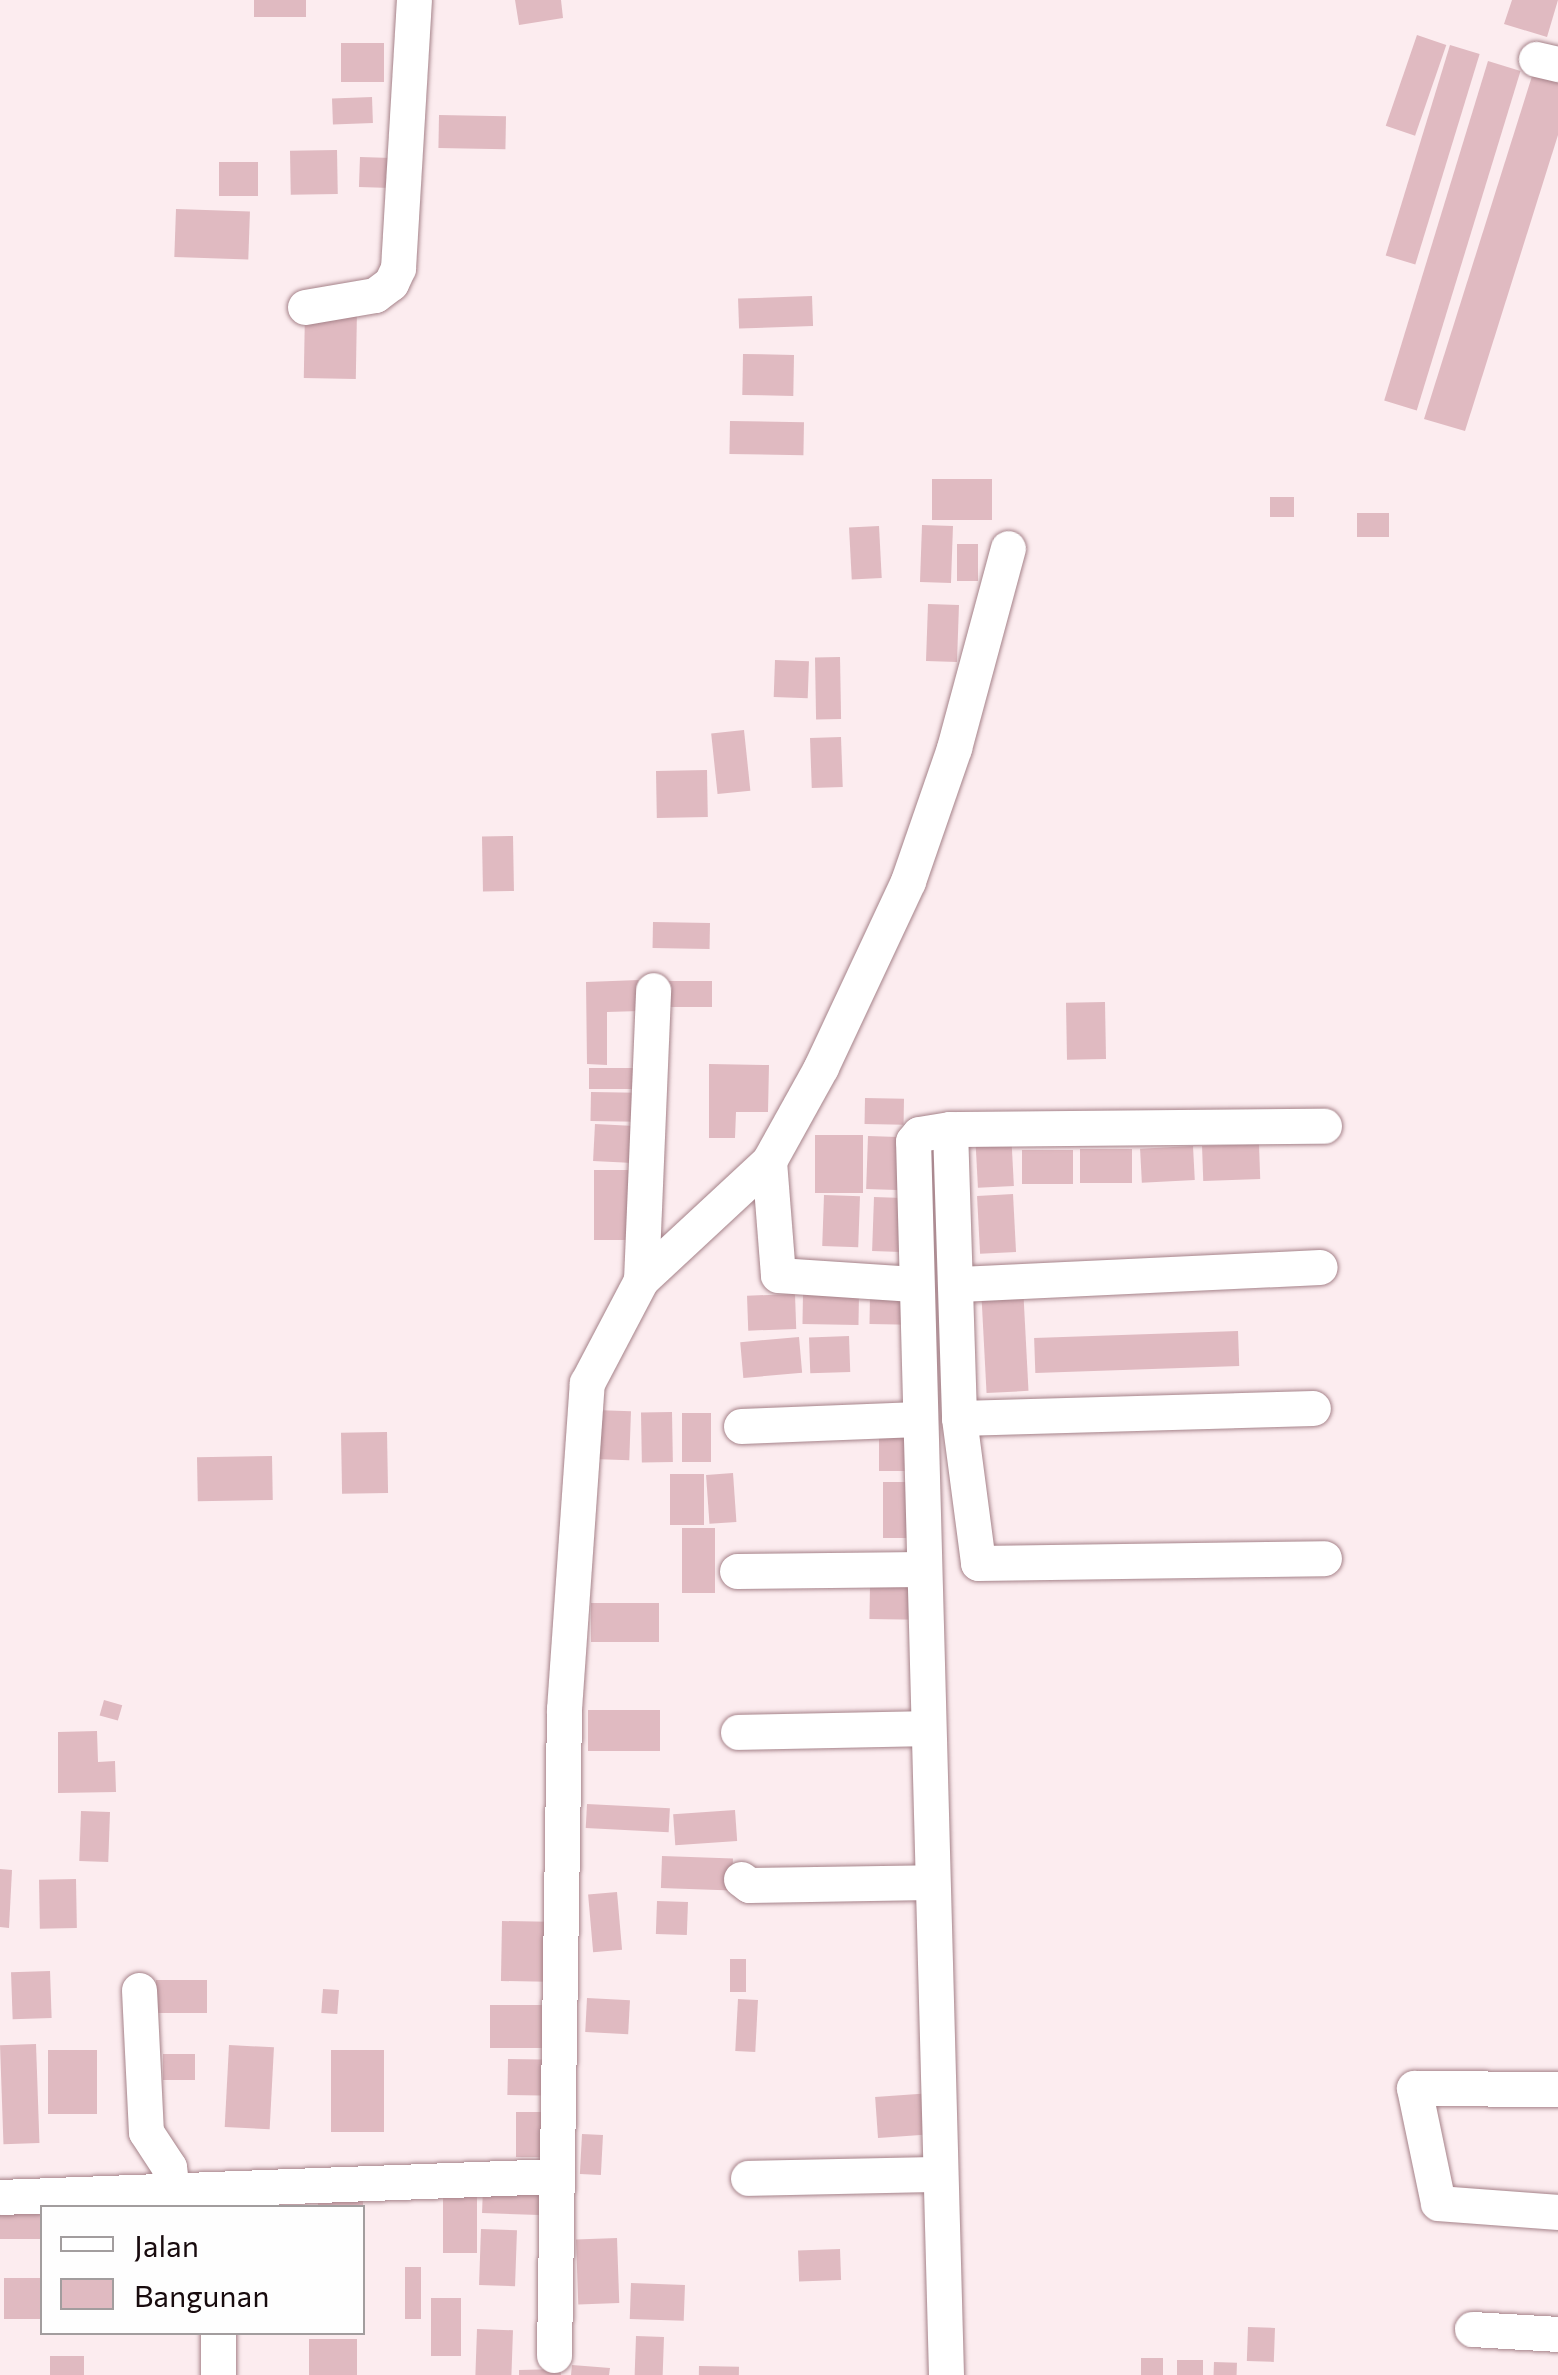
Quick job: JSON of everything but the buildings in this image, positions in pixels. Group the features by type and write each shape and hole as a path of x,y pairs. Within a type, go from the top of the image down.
{"street":[{"path":"305,306 375,295 391,284 398,268 414,0"},
{"path":"554,2355 564,1709 587,1383 641,1280 769,1161 822,1067 908,881 954,748 1008,548"},
{"path":"641,1280 653,990"},
{"path":"946,2375 910,1150 919,1134 950,1130 1324,1126"},
{"path":"950,1130 959,1284 960,1418 978,1562 1324,1558"},
{"path":"769,1161 778,1276 914,1284"},
{"path":"959,1284 1320,1267"},
{"path":"960,1418 1312,1408"},
{"path":"741,1426 918,1419"},
{"path":"737,1571 922,1569"},
{"path":"738,1732 927,1728"},
{"path":"741,1878 748,1885 932,1882"},
{"path":"139,1990 146,2132 169,2166 172,2190"},
{"path":"1558,2089 1414,2088 1438,2202 1558,2212"},
{"path":"748,2178 940,2174"},
{"path":"0,2196 172,2190 218,2198 556,2176"},
{"path":"1472,2330 1558,2334"},
{"path":"218,2335 218,2375"}]}
